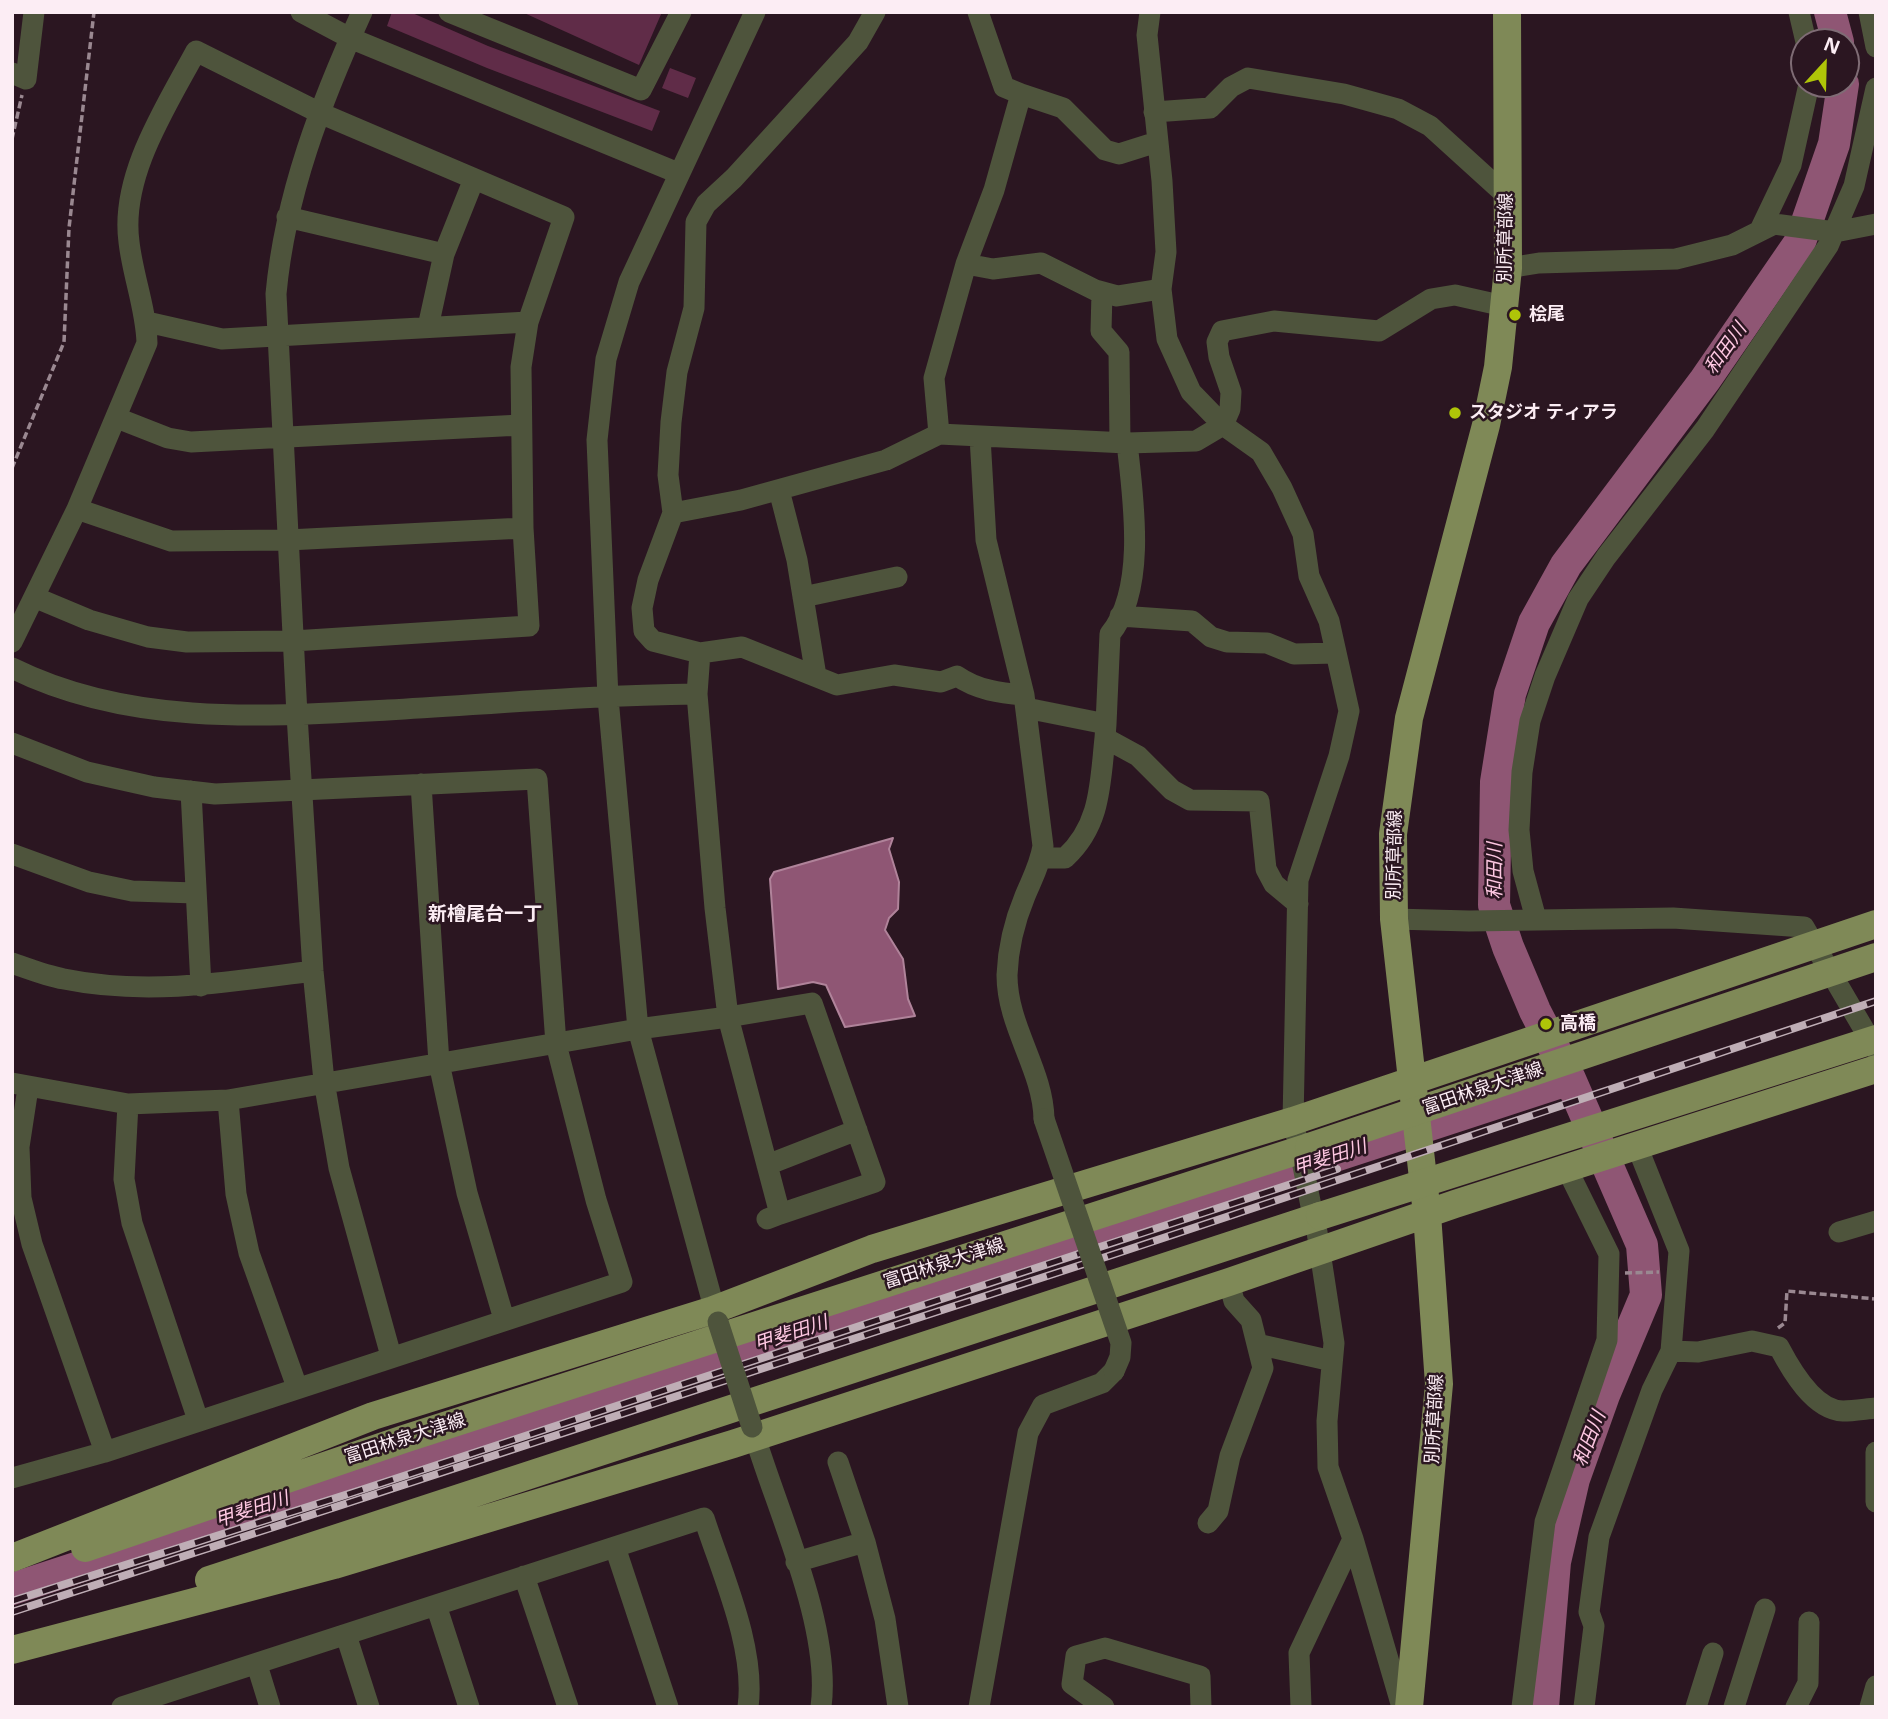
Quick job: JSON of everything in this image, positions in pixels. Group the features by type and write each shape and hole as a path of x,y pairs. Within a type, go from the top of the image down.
{"main road":[{"name":"別所草部線","path":"1409,1707 1439,1384 1426,1214 1394,919 1393,834 1402,752 1486,425 1498,367 1508,268 1507,12"},
{"path":"12,1558 373,1416 715,1316 872,1249 1300,1141 1411,1081 1876,924"},
{"name":"富田林泉大津線","path":"12,1571 1300,1141 1876,957"},
{"path":"12,1649 89,1618 1317,1226 1876,1039"},
{"path":"12,1649 334,1565 1229,1282 1317,1226 1426,1214 1876,1069"}],"street":[{"path":"19,76 34,12"},
{"path":"301,12 350,38 678,173"},
{"path":"362,12 320,113 287,217 276,294 297,715 313,971 324,1081 339,1168 391,1356"},
{"path":"450,12 641,90 681,12"},
{"path":"755,12 629,282 606,359 597,440 608,698 638,1029 715,1316 817,1626 824,1690 821,1707"},
{"path":"875,12 858,42 734,178 706,204 696,222 694,308 677,372 671,422 668,475 673,513 648,580 642,608 644,631 653,640 700,653 742,647 837,685 894,676 941,682 957,677 969,684 1105,731 1138,756 1172,790 1190,800 1259,802 1266,869 1274,884 1298,904"},
{"path":"978,12 1004,87 1063,108 1105,150 1119,154 1157,142"},
{"path":"1150,12 1147,35 1166,252 1161,289 1167,339 1191,392 1223,425 1261,452 1282,488 1303,534 1309,576 1329,621 1349,711 1339,756 1298,880 1300,1141 1317,1226 1334,1343 1326,1421 1328,1467 1353,1539 1402,1707"},
{"path":"1868,12 1876,47"},
{"path":"12,642 77,509 147,343 146,322 128,241 129,206 145,155 196,51 320,113 564,217 528,322 521,367 523,528 530,626 293,641 187,642 148,637 89,620 34,597"},
{"path":"1154,112 1210,108 1231,87 1248,78 1344,94 1398,109 1430,126 1506,195"},
{"path":"1533,919 1523,871 1519,830 1522,772 1530,721 1560,637 1578,599 1606,557 1705,429 1801,289 1854,186 1876,88"},
{"path":"939,434 934,378 966,264 994,190 1020,94"},
{"path":"1767,227 1791,165 1806,98"},
{"path":"428,327 444,254 474,179"},
{"path":"287,217 444,254"},
{"path":"1508,268 1539,263 1676,259 1732,245 1767,227 1833,231 1876,224"},
{"path":"966,264 993,269 1041,263 1102,292 1117,296 1161,289"},
{"path":"1041,858 1065,858 1079,845 1092,824 1098,804 1110,634 1127,598 1134,546 1123,443 1119,352 1101,331 1102,292"},
{"path":"673,513 779,490 886,460 939,434 1123,443 1196,441 1223,425 1230,409 1231,392 1219,357 1217,342 1222,331 1274,321 1379,331 1431,299 1455,295 1504,306"},
{"path":"146,322 222,340 528,322"},
{"path":"117,418 168,438 191,442 521,425"},
{"path":"979,1707 1028,1433 1043,1405 1102,1383 1114,1371 1120,1357 1121,1343 1044,1119 1044,1101 1010,1009 1007,976 1013,936 1043,846 1025,702 986,540 980,437"},
{"path":"779,490 803,597 816,676"},
{"path":"77,509 171,541 288,540 523,528"},
{"path":"803,597 897,577"},
{"path":"1120,616 1192,621 1211,637 1227,642 1267,643 1294,654 1336,653"},
{"path":"105,1452 32,1244 21,1198 20,1086 128,1104 228,1100 324,1081 638,1029 728,1017 813,1003 875,1182 773,1216 767,1165 728,1017 715,908 697,694 700,653"},
{"path":"12,667 38,680 78,694 158,712 297,715 697,694"},
{"path":"12,743 87,772 153,787 215,794 537,779 556,1044 596,1200 622,1282 105,1452 12,1478"},
{"path":"421,784 439,1063 467,1193 505,1319"},
{"path":"191,791 201,986"},
{"path":"12,855 89,883 132,891 197,893"},
{"path":"1394,919 1469,921 1673,918 1804,927 1876,1050"},
{"path":"12,964 63,979 113,985 201,986 313,971"},
{"path":"228,1100 236,1194 249,1253 297,1387"},
{"path":"128,1104 124,1179 132,1223 198,1420"},
{"path":"767,1165 857,1130"},
{"path":"1584,1707 1594,1626 1589,1612 1605,1512 1647,1402 1671,1351 1679,1251 1635,1147"},
{"path":"1522,1707 1545,1522 1607,1340 1609,1254 1571,1167"},
{"path":"1839,1232 1876,1221"},
{"path":"1208,1522 1218,1511 1230,1456 1263,1368 1251,1320 1234,1301 1229,1282"},
{"path":"1671,1351 1698,1352 1752,1341 1779,1347 1803,1385 1828,1408 1841,1411 1876,1408"},
{"path":"1257,1344 1332,1361"},
{"path":"1876,1452 1876,1502"},
{"path":"838,1462 865,1542 885,1619 898,1707"},
{"path":"122,1707 171,1700 257,1665 704,1518 745,1648 751,1683 748,1707"},
{"path":"1301,1707 1299,1653 1353,1539"},
{"path":"796,1562 865,1542"},
{"path":"615,1546 668,1707"},
{"path":"524,1576 568,1707"},
{"path":"436,1605 469,1707"},
{"path":"1734,1707 1765,1609"},
{"path":"1796,1707 1808,1683 1809,1622"},
{"path":"346,1635 369,1707"},
{"path":"1104,1707 1072,1684 1076,1656 1105,1647 1200,1676 1202,1707"},
{"path":"1696,1707 1713,1653"},
{"path":"257,1665 270,1707"}],"path":[{"path":"12,468 64,342 69,228 94,12"},
{"path":"12,139 19,76"},
{"path":"1618,1273 1669,1272"},
{"path":"1779,1347 1777,1329 1785,1323 1787,1291 1876,1299"}],"shaded area":[{"path":"893,838 889,849 899,882 898,909 889,918 885,930 903,959 908,999 915,1016 845,1027 826,985 813,982 778,989 770,879 774,872"}],"building":[{"path":"392,12 410,12 488,46 660,111 652,131 487,68 387,26"},
{"path":"522,12 662,12 639,65"},
{"path":"670,68 696,78 688,98 662,88"}],"waterway":[{"name":"和田川","path":"1830,12 1834,28"},
{"name":"和田川","path":"1543,1707 1555,1562 1574,1479 1604,1395 1646,1295 1642,1245 1570,1079 1535,1011 1494,905 1496,782 1510,694 1534,623 1566,565 1705,380 1800,242 1834,144 1841,98"},
{"name":"甲斐田川","path":"12,1589 1570,1079"}],"railway":[{"path":"12,1612 1124,1251 1876,1001"},
{"path":"12,1601 364,1489 1337,1169"}],"place":[{"name":"桧尾","path":"1515,315"},
{"name":"スタジオ ティアラ","path":"1455,413"},
{"name":"高橋","path":"1546,1024"}],"district":[{"name":"新檜尾台一丁","path":"485,915"}]}
